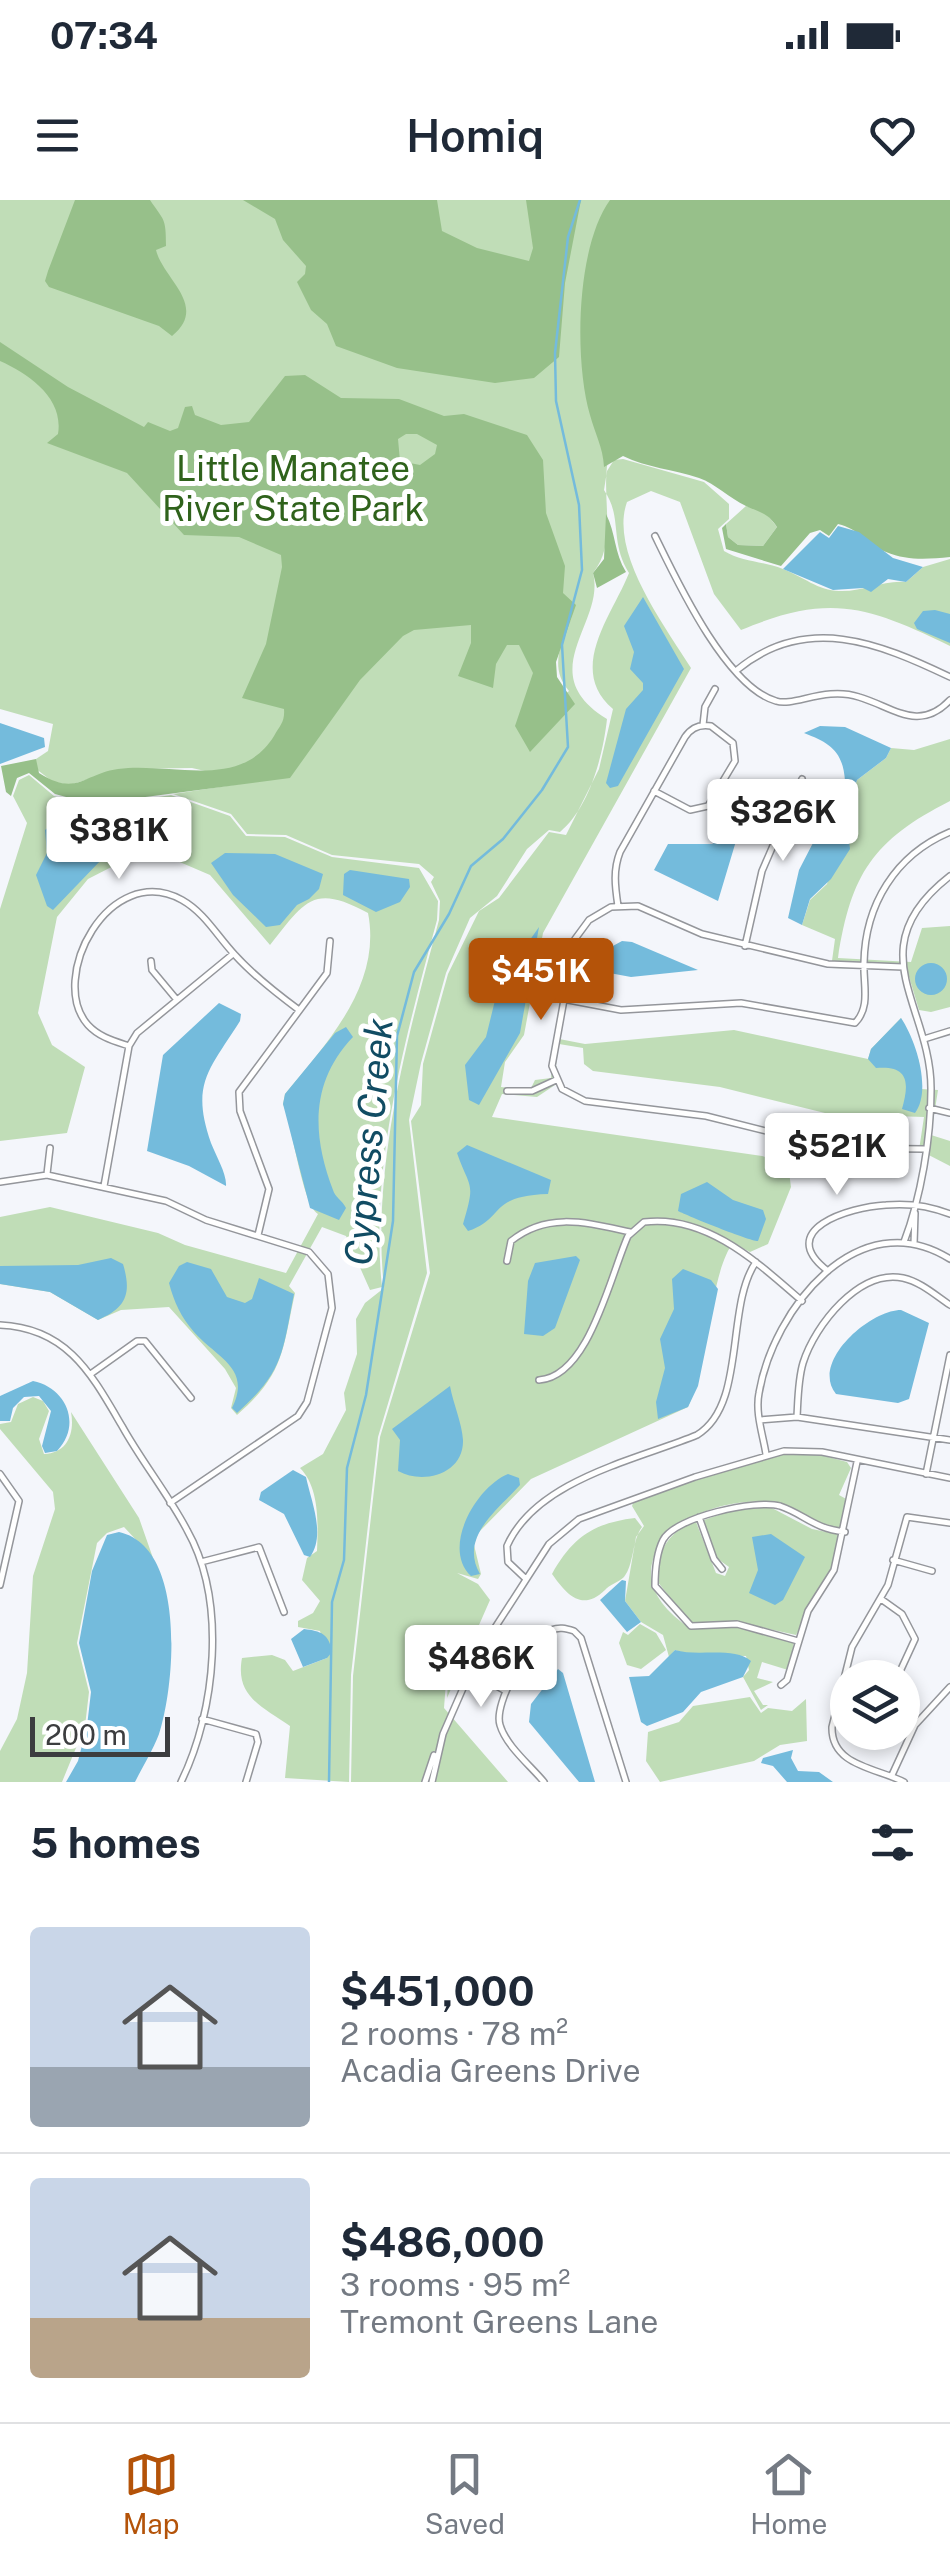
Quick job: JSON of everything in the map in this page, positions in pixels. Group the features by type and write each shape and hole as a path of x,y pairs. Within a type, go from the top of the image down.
{"street":[{"path":"655,536 695,618 737,670 779,702 841,693 915,718 934,713 950,700"},
{"path":"737,670 778,646 829,636 877,644 950,678"},
{"path":"703,725 704,710 715,689"},
{"path":"618,906 616,862 654,791 686,735 703,725 720,730 736,750 735,761 715,798 704,808 690,810 654,791"},
{"path":"745,946 770,848 802,779"},
{"path":"563,999 621,1010 740,1002 855,1024 866,1005 864,967 869,924 884,886 914,854 950,832"},
{"path":"914,1244 930,1075 924,1039 908,1000 903,967 907,934 917,912 950,876"},
{"path":"129,1046 90,1028 76,1004 84,948 108,909 143,893 180,899 201,914 234,954 299,1010"},
{"path":"903,967 864,967 745,946 686,929 642,907 618,906 594,915 578,933 553,1055 556,1080 580,1100 706,1116 834,1148 924,1149"},
{"path":"258,1235 269,1189 240,1111 239,1092 327,973 330,941"},
{"path":"104,1187 129,1046 234,954"},
{"path":"152,961 152,970 177,1000"},
{"path":"924,1039 950,1031"},
{"path":"507,1091 528,1092 556,1080"},
{"path":"929,1108 950,1114"},
{"path":"47,1175 50,1148"},
{"path":"0,1182 47,1175 169,1202 206,1220 309,1252 328,1274 332,1308 308,1402 287,1426 170,1503"},
{"path":"904,1242 915,1208"},
{"path":"828,1271 807,1252 811,1234 836,1218 862,1209 915,1208 950,1214"},
{"path":"506,1261 512,1241 548,1222 580,1222 630,1232 652,1221 691,1228 724,1240 802,1301"},
{"path":"538,1380 556,1377 576,1360 630,1232"},
{"path":"766,1454 759,1392 773,1340 828,1271 854,1251 904,1242 950,1259"},
{"path":"526,1579 511,1566 506,1550 512,1536 542,1505 569,1487 697,1435 713,1422 728,1380 749,1273 756,1262"},
{"path":"797,1417 801,1372 810,1347 856,1290 878,1279 900,1278 924,1287 950,1305"},
{"path":"0,1324 55,1341 92,1373 170,1503 200,1562 210,1630 208,1686 181,1782"},
{"path":"92,1373 137,1341 145,1341 191,1398"},
{"path":"926,1474 950,1355"},
{"path":"760,1420 797,1417 950,1440"},
{"path":"425,1782 469,1671 549,1544 580,1518 766,1454 804,1450 950,1478"},
{"path":"781,1685 787,1680 808,1612 834,1570 858,1462"},
{"path":"0,1474 18,1501 0,1585"},
{"path":"798,1641 736,1624 690,1626 658,1591 655,1569 664,1538 678,1525 699,1518 735,1508 778,1506 808,1524 845,1532"},
{"path":"904,1782 847,1759 832,1738 852,1646 881,1599 907,1517 950,1523"},
{"path":"699,1518 714,1560 722,1568"},
{"path":"200,1562 259,1547 284,1612"},
{"path":"894,1560 932,1571"},
{"path":"881,1599 902,1614 916,1639 906,1660"},
{"path":"544,1782 499,1724 504,1690 543,1635 554,1628 574,1631 580,1638 626,1782"},
{"path":"469,1671 504,1690"},
{"path":"920,1720 950,1687"},
{"path":"201,1719 256,1734 258,1742 246,1782"},
{"path":"432,1782 443,1734"},
{"path":"892,1776 904,1750"}],"green space":[{"name":"Little Manatee River State Park","path":"0,200 950,200 610,452 605,546 593,573 594,592 573,665 575,683 585,701 607,719 598,764 587,795 570,821 560,832 549,830 527,849 497,896 470,918 446,973 409,1120 427,1273 378,1437 351,1675 349,1782 285,1778 290,1726 260,1706 246,1691 242,1658 272,1655 285,1660 293,1671 327,1658 320,1631 298,1627 298,1621 313,1613 320,1601 302,1580 307,1558 317,1551 318,1530 314,1496 300,1468 323,1454 346,1410 344,1393 357,1354 356,1319 365,1303 384,1288 381,1242 388,1149 405,1056 439,920 440,901 431,882 434,877 419,864 332,855 286,835 247,834 231,814 173,794 253,782 192,768 120,769 70,785 53,782 35,768 36,759 48,751 53,724 0,709","holes":["573,614 558,663 569,691 520,731"]},
{"path":"75,200 150,200 165,230 166,246 156,250 185,303 182,325 172,336 159,326 49,287 45,281"},
{"path":"243,200 437,200 442,231 477,248 529,261 533,248 526,200 581,200 565,283 559,357 534,378 495,383 397,368 336,346 327,324 311,310 297,282 305,274 306,266 283,240 275,219"},
{"path":"610,200 950,200 950,557 918,559 894,555 838,524 829,536 820,530 810,533 781,566 726,549 722,528 726,524 728,537 738,545 763,546 777,527 767,516 711,484 623,456 604,467 585,392 580,335 590,246"},
{"path":"0,342 68,387 144,427 148,422 170,431 178,428 185,407 192,406 195,415 221,425 249,422 285,376 305,375 341,398 399,399 444,416 464,414 527,435 543,460 546,513 565,566 563,593 576,605 556,662 557,677 575,704 530,752 515,726 533,673 519,645 507,645 496,664 493,688 458,676 471,643 471,625 414,630 403,636 360,680 290,778 92,804 55,794 29,773 17,778 11,796 6,792 1,766 36,759 39,773 71,784 118,769 224,769 260,753 282,723 284,709 242,698 266,644 282,567 281,555 239,537 184,535 127,473 47,443 58,434 56,409 33,380 0,361","holes":["417,434 437,445 435,454 420,465 400,461 398,439"]},
{"path":"623,459 704,482 729,504 729,519 718,529 724,551 783,569 824,589 848,591 906,582 923,567 950,559 950,646 895,621 848,609 800,611 741,630 714,594 680,502 651,491 627,502 623,522 632,565 654,610 691,668 543,933 524,1035 505,1062 501,1087 530,1090 535,1080 551,1078 554,1038 585,1044 734,1030 868,1059 871,1049 901,1018 919,1061 921,1089 938,1090 931,1135 950,1141 950,1166 919,1150 924,1117 829,1114 720,1087 593,1071 584,1064 583,1048 559,1044 556,1065 561,1081 537,1097 502,1094 492,1117 762,1156 788,1164 791,1187 768,1244 750,1252 733,1243 725,1257 688,1407 531,1479 478,1533 474,1545 481,1574 478,1579 457,1573 478,1584 490,1600 447,1698 450,1654 428,1632 448,1655 444,1708 508,1782 351,1782 353,1676 380,1437 430,1273 411,1121 421,1105 423,1064 448,974 479,911 499,898 549,832 566,835 599,769 613,709 593,677 593,659 597,641 629,573 604,490 607,471 614,460"},
{"path":"746,506 765,512 777,527 763,546 738,545 728,537 726,524"},
{"path":"606,514 626,572 597,588 593,573 604,559"},
{"path":"950,739 950,801 902,830 870,863 850,904 838,958 911,962 922,928 950,926 950,1007 931,1012 919,1010 907,970 831,968 835,939 802,925 810,900 827,884 857,780 886,758 891,748 914,750"},
{"path":"29,775 54,796 95,807 171,795 230,816 246,836 285,837 332,857 419,868 438,901 386,1149 379,1242 382,1287 370,1290 346,1236 322,1227 289,1286 295,1293 279,1361 264,1387 237,1415 231,1408 236,1388 225,1369 169,1307 121,1310 98,1320 50,1292 0,1284 0,1217 50,1207 158,1233 185,1245 286,1273 318,1214 307,1196 283,1104 285,1094 334,1033 359,988 370,939 368,913 334,899 312,901 292,917 270,945 210,875 175,860 129,858 88,879 57,917 38,1013 52,1045 85,1067 67,1133 0,1141 0,909 27,823 13,796 19,780"},
{"path":"33,1397 43,1401 49,1411 39,1439 44,1454 58,1450 68,1441 71,1412 139,1518 153,1558 124,1527 107,1533 97,1543 77,1643 89,1692 85,1726 62,1782 0,1782 0,1751 17,1719 27,1673 33,1576 55,1509 53,1492 0,1429 0,1424 11,1422 18,1404"},
{"path":"813,1453 847,1462 851,1468 839,1495 848,1500 842,1530 772,1504 733,1504 706,1511 682,1524 664,1540 653,1559 652,1581 662,1603 687,1626 742,1628 794,1643 788,1670 762,1662 757,1678 773,1682 754,1691 763,1705 768,1705 761,1710 743,1677 749,1670 746,1656 688,1655 675,1650 669,1657 663,1635 641,1622 625,1601 636,1537 644,1526 632,1506 634,1500 775,1454"},
{"path":"770,1507 812,1529 841,1535 833,1568 796,1635 746,1624 691,1624 657,1581 659,1560 666,1544 678,1531 696,1522 716,1573 725,1576 729,1567 715,1557 704,1520 730,1511"},
{"path":"635,1518 642,1527 624,1577 589,1600 569,1594 552,1574 568,1551 596,1528"},
{"path":"640,1624 656,1633 666,1650 641,1669 627,1665 619,1643 623,1632 628,1635"},
{"path":"750,1697 761,1713 768,1708 792,1711 806,1699 807,1741 780,1745 754,1761 660,1782 646,1761 648,1732 679,1722 693,1706"}],"water":[{"path":"838,526 859,532 893,558 923,567 906,582 888,579 871,592 863,588 833,590 783,569 820,532 829,538"},
{"path":"643,597 684,669 618,786 610,788 606,783 626,709 643,690 643,683 630,669 634,652 624,626"},
{"path":"923,611 950,614 950,643 917,629 914,623"},
{"path":"0,723 44,738 45,747 0,764"},
{"path":"820,726 845,727 891,748 886,758 857,780 846,815 850,849 831,879 810,899 802,925 788,918 799,870 845,781 834,750 804,733"},
{"path":"60,818 71,824 70,842 77,854 98,851 103,858 53,910 47,906 36,875 47,853 45,830"},
{"path":"739,831 718,901 654,870 668,844 712,844"},
{"path":"225,853 275,854 323,874 319,889 297,905 280,925 266,927 233,895 211,863"},
{"path":"350,870 409,879 410,887 400,902 376,912 343,895 344,874"},
{"path":"539,927 520,1033 479,1105 469,1100 465,1065 486,1037 499,984"},
{"path":"622,941 698,970 631,977 604,972 611,947"},
{"path":"931,963 942,968 947,979 942,990 931,995 920,990 915,979 920,968"},
{"path":"219,1003 241,1014 212,1065 203,1091 205,1122 226,1186 189,1166 147,1151 163,1055"},
{"path":"901,1018 917,1052 922,1079 915,1113 902,1109 906,1084 901,1073 876,1068 868,1059 871,1049"},
{"path":"346,1027 353,1037 329,1072 319,1110 326,1169 334,1192 346,1208 339,1220 310,1208 283,1104 285,1094 335,1033"},
{"path":"467,1145 551,1180 548,1194 506,1203 480,1226 468,1231 463,1224 470,1186 457,1153"},
{"path":"707,1182 733,1200 763,1210 766,1219 758,1241 678,1211 681,1194"},
{"path":"576,1256 580,1260 555,1328 543,1336 524,1334 528,1281 535,1263"},
{"path":"111,1258 123,1264 126,1292 121,1305 98,1320 50,1292 0,1284 0,1266 78,1265"},
{"path":"187,1262 211,1269 227,1297 245,1303 252,1299 259,1278 294,1294 273,1373 237,1413 232,1408 238,1383 235,1373 189,1326 171,1290 169,1283 179,1266"},
{"path":"683,1269 711,1280 718,1289 698,1386 688,1407 658,1419 656,1402 665,1368 660,1339 674,1309 672,1279"},
{"path":"901,1310 929,1323 909,1399 898,1403 836,1394 830,1381 831,1367 847,1340 874,1319"},
{"path":"33,1381 55,1391 67,1409 69,1430 57,1451 45,1453 42,1446 51,1411 39,1396 24,1397 13,1408 10,1421 0,1421 0,1396"},
{"path":"450,1386 463,1440 457,1461 440,1474 430,1476 398,1471 400,1440 392,1429"},
{"path":"293,1470 306,1477 316,1518 317,1539 310,1557 304,1555 284,1514 259,1500 261,1492"},
{"path":"508,1474 519,1478 520,1485 477,1536 475,1561 480,1574 471,1576 460,1550 466,1519 484,1491"},
{"path":"119,1532 141,1543 156,1563 166,1590 171,1653 165,1712 157,1740 135,1782 66,1782 78,1761 87,1726 91,1692 79,1643 92,1571 107,1535"},
{"path":"771,1534 805,1557 783,1600 775,1605 749,1593 758,1570 752,1537"},
{"path":"622,1580 626,1581 625,1601 641,1622 627,1632 600,1600"},
{"path":"304,1629 323,1634 332,1652 327,1658 303,1667 291,1639"},
{"path":"675,1650 735,1654 751,1661 743,1677 701,1692 683,1712 647,1726 641,1722 629,1677 649,1676"},
{"path":"558,1669 563,1673 595,1782 579,1782 529,1722 531,1704"},
{"path":"793,1750 791,1758 798,1771 819,1772 833,1782 787,1782 773,1766 761,1763 763,1758"}],"waterway":[{"name":"Cypress Creek","path":"329,1782 332,1602 344,1560 347,1468 366,1395 393,1221 397,1036 414,972 449,914 471,866 503,839 542,790 568,747 562,645 582,570 579,505 556,401 555,353 568,237 580,200"}]}
